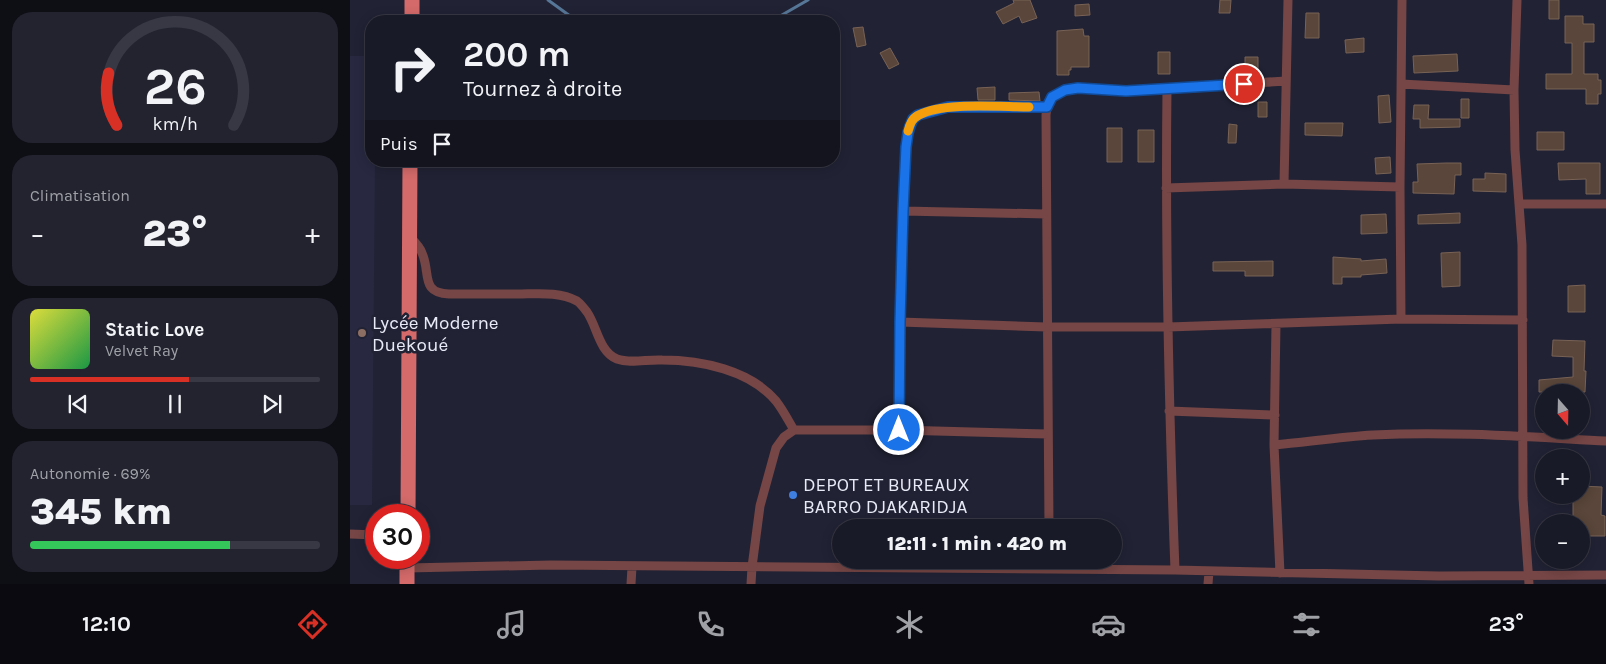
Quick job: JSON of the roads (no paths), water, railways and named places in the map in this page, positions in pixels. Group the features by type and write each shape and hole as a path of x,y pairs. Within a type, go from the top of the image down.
{"highway":[{"path":"412,0 412,15"},
{"path":"408,504 410,167"},
{"path":"407,569 407,584"}],"street":[{"path":"1284,184 1288,0"},
{"path":"1401,319 1402,0"},
{"path":"1517,0 1514,90 1515,150 1522,245 1523,498 1529,580"},
{"path":"1049,519 1046,214 1047,107 1052,97 1065,90 1078,88 1126,91 1286,81"},
{"path":"1401,84 1514,90"},
{"path":"1167,89 1166,188 1169,411 1175,570"},
{"path":"899,430 903,211 908,133 913,119 918,115 948,107 1047,107"},
{"path":"1166,188 1284,184 1400,187"},
{"path":"1519,204 1606,204"},
{"path":"903,211 1046,214"},
{"path":"410,237 422,251 429,286 436,292 449,294 552,295 576,300 589,314 604,348 611,356 625,361 664,360 692,362 714,366 738,374 761,388 775,401 794,430"},
{"path":"900,322 1046,327 1168,327 1401,319 1523,320"},
{"path":"1276,324 1274,445 1280,573"},
{"path":"1169,411 1275,415"},
{"path":"751,584 760,506 776,448 784,437 794,430 899,430 1048,434"},
{"path":"1274,445 1373,435 1474,435 1606,441"},
{"path":"350,534 365,535"},
{"path":"430,563 632,567 832,566"},
{"path":"631,584 632,567"},
{"path":"1122,568 1209,572 1327,573 1529,580 1606,575"},
{"path":"1208,584 1209,572"},
{"path":"1327,573 1327,584"}],"waterway":[{"path":"548,0 569,15"},
{"path":"782,15 808,0"}],"place":[{"name":"Lycée Moderne Duekoué","path":"362,333"},
{"name":"DEPOT ET BUREAUX BARRO DJAKARIDJA","path":"793,495"}]}
